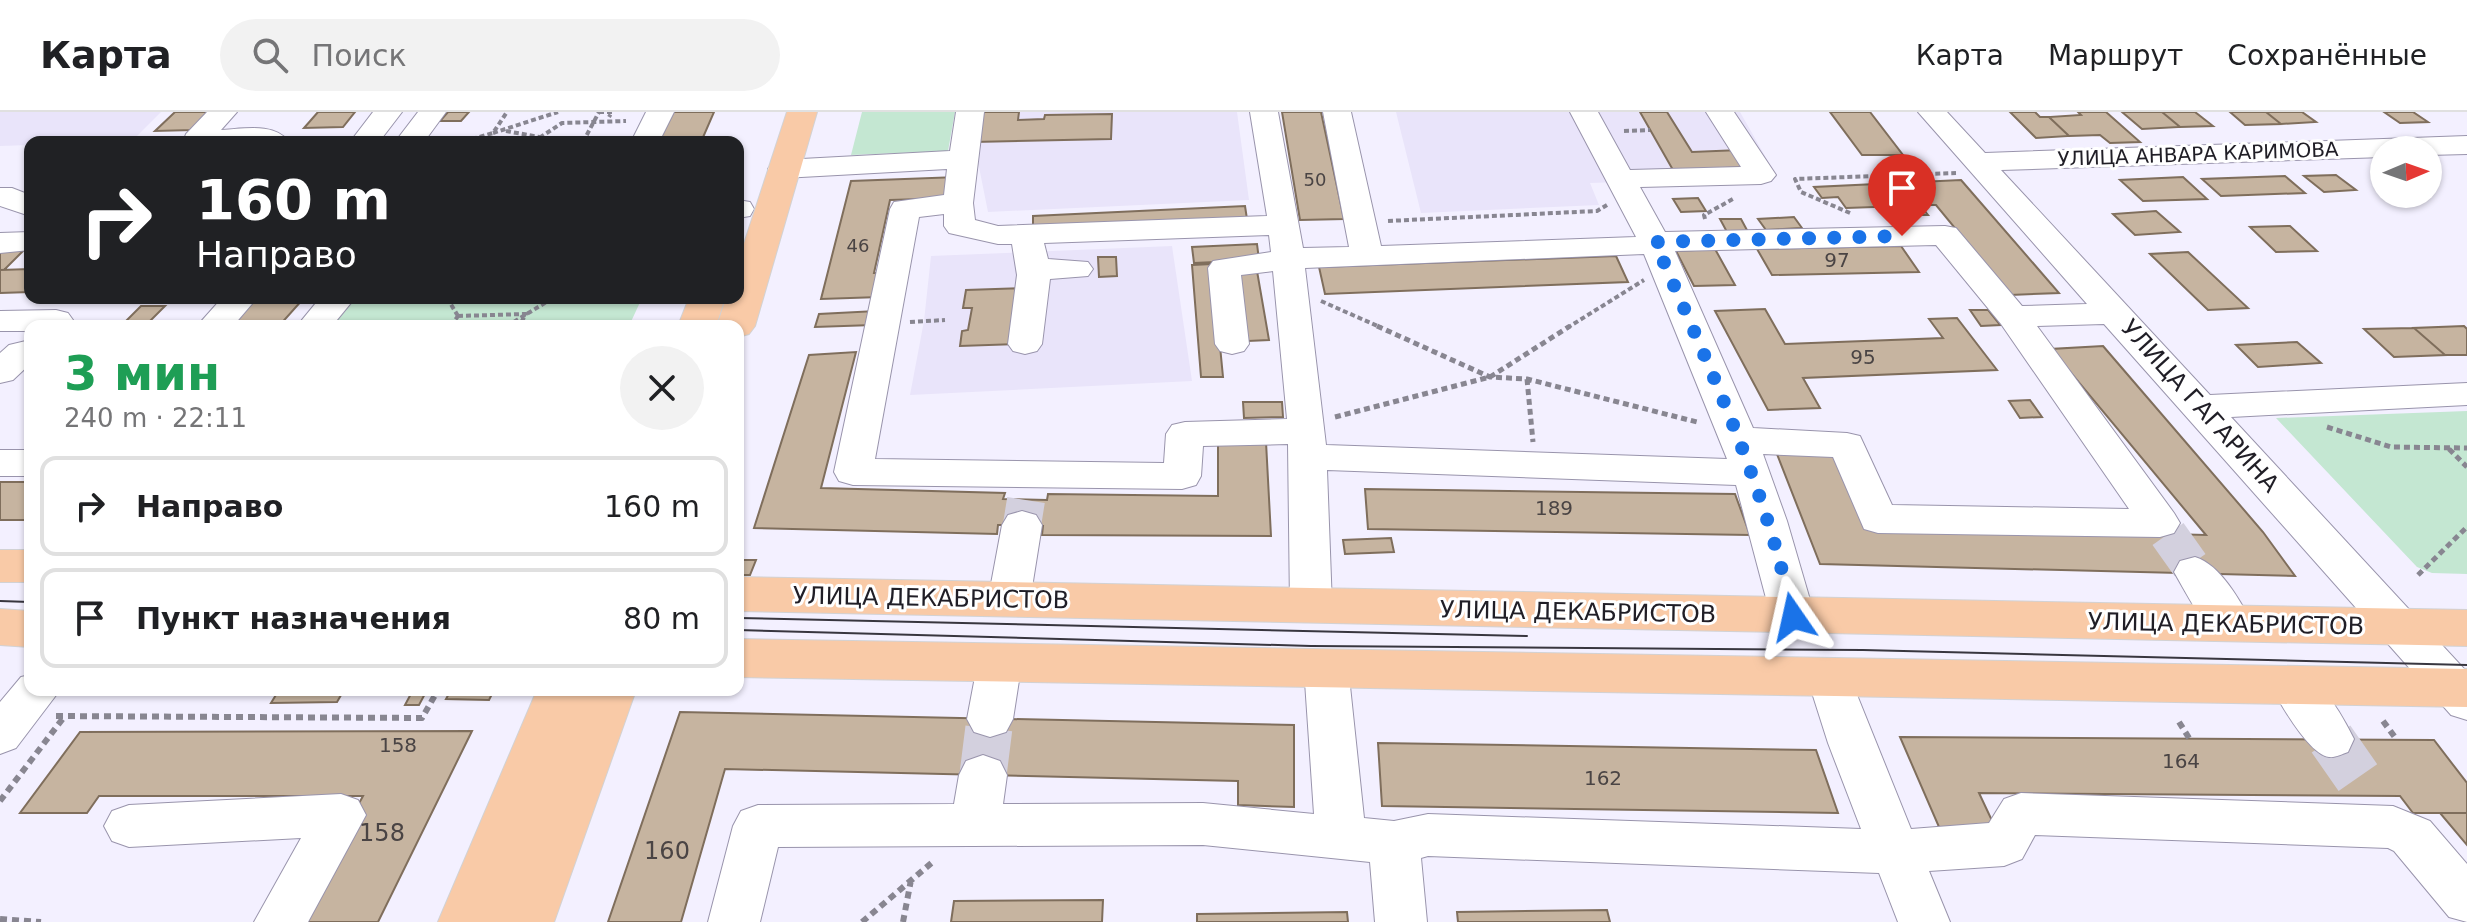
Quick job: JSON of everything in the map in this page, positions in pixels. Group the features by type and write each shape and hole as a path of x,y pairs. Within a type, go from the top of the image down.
{"main road":[{"path":"744,194 773,112"},
{"path":"744,299 802,112"},
{"path":"0,566 24,566"},
{"name":"УЛИЦА ДЕКАБРИСТОВ","path":"744,594 2467,628"},
{"path":"0,627 24,629"},
{"path":"744,658 2293,685 2463,693"},
{"path":"467,922 560,696"},
{"path":"525,922 609,696"}],"street":[{"path":"200,136 223,112"},
{"path":"369,136 388,112"},
{"path":"414,136 432,112"},
{"path":"970,112 958,203 960,226 998,235 1025,235 1284,225"},
{"path":"1264,112 1284,225 1306,437 1311,606"},
{"path":"1337,112 1367,256"},
{"path":"1584,112 1661,254 1745,456 1785,577 1793,617"},
{"path":"1625,185 1761,175 1720,112"},
{"name":"УЛИЦА ГАГАРИНА","path":"1932,112 1969,167 2116,313 2398,627 2463,693"},
{"name":"УЛИЦА АНВАРА КАРИМОВА","path":"1969,167 2467,145"},
{"path":"783,169 963,159"},
{"path":"0,197 12,197 24,204"},
{"path":"958,203 905,209 853,472 1025,500 1182,476 1185,434 1306,437 1535,465 1745,456 1847,445 1878,519 2164,529 2013,317 1945,235 1710,240 1661,254 1639,246 1287,259 1224,268 1232,344"},
{"path":"1025,235 1033,252 1034,269 1025,344"},
{"path":"0,243 24,241"},
{"path":"1034,269 1077,269"},
{"path":"220,320 234,304"},
{"path":"319,320 333,304"},
{"path":"2013,317 2116,313"},
{"path":"0,321 62,315"},
{"path":"2201,407 2467,394"},
{"path":"0,463 24,463"},
{"path":"1009,600 1025,500"},
{"path":"2195,572 2231,624"},
{"path":"990,719 1000,661"},
{"path":"1326,667 1341,837"},
{"path":"1829,677 1851,743 1924,922"},
{"path":"2293,685 2331,739"},
{"path":"975,825 983,775"},
{"path":"734,922 758,826 1203,824 1394,843 1428,835 1896,852 2004,844 2021,814 2381,811 2412,836 2467,901"},
{"path":"129,826 341,815 280,922"},
{"path":"1394,843 1401,922"}],"path":[{"path":"493,133 507,112"},
{"path":"485,136 558,112"},
{"path":"586,136 599,112 612,112 609,117"},
{"path":"551,115 562,123"},
{"path":"541,136 562,123 647,125"},
{"path":"503,130 522,136"},
{"path":"1621,131 1650,130"},
{"path":"1902,236 1801,192 1795,179 1969,167"},
{"path":"1360,222 1597,211 1625,185"},
{"path":"1783,187 1799,187"},
{"path":"1710,240 1704,215 1740,194"},
{"path":"1306,437 1490,377 1661,254"},
{"path":"1309,296 1490,377 1527,379 1719,427 1745,456"},
{"path":"451,304 458,316"},
{"path":"516,320 543,304"},
{"path":"458,316 526,314"},
{"path":"522,320 526,314"},
{"path":"455,320 458,316"},
{"path":"1527,379 1535,465"},
{"path":"2322,425 2391,447 2467,448"},
{"path":"2449,448 2467,467"},
{"path":"2418,575 2467,527"},
{"path":"0,801 29,714 422,718 435,696"},
{"path":"2383,721 2397,740"},
{"path":"2179,722 2189,738"},
{"path":"862,922 975,825"},
{"path":"903,922 911,880"},
{"path":"0,919 40,922"}],"shaded area":[{"path":"0,112 161,112 137,136 24,136 24,145 0,146"},
{"path":"979,112 1237,112 1249,200 988,212 974,142"},
{"path":"1396,112 1740,112 1777,177 1590,183 1599,205 1421,213"},
{"path":"1172,246 1192,381 910,395 924,321 931,256"}],"green space":[{"path":"862,112 955,112 948,151 851,155"},
{"path":"341,304 639,304 632,320 328,320"},
{"path":"2467,411 2467,574 2432,573 2417,567 2276,418"}],"building":[{"path":"175,112 212,112 193,130 155,131"},
{"path":"318,112 355,112 343,127 304,128"},
{"path":"448,112 469,112 461,121 440,121"},
{"path":"672,112 714,112 704,136 660,136"},
{"path":"979,112 1019,112 1018,120 1044,119 1045,115 1112,114 1111,139 974,142"},
{"path":"1282,112 1321,112 1344,219 1300,220"},
{"path":"1640,112 1667,112 1692,152 1740,150 1751,167 1673,170"},
{"path":"1830,112 1870,112 1903,155 1862,155"},
{"path":"2010,112 2035,112 2040,117 2049,117 2069,136 2036,138"},
{"path":"2078,112 2106,112 2140,142 2110,143 2100,135 2069,136 2049,117 2081,115"},
{"path":"2122,112 2162,112 2180,127 2142,129"},
{"path":"2162,112 2195,112 2213,126 2180,127"},
{"path":"2230,112 2266,112 2281,124 2245,125"},
{"path":"2266,112 2302,112 2316,122 2281,124"},
{"path":"2384,112 2413,112 2428,122 2400,123"},
{"path":"2336,175 2356,190 2324,192 2304,176"},
{"path":"2285,176 2305,193 2221,196 2202,179"},
{"path":"958,177 955,198 890,200 874,273 884,273 880,297 821,299 851,181"},
{"path":"2183,177 2207,199 2143,201 2120,180"},
{"path":"1961,180 2059,293 2010,295 1936,205 1920,205 1928,215 1911,215 1904,206 1846,208 1838,197 1822,198 1814,187"},
{"path":"1698,198 1706,211 1681,212 1673,199"},
{"path":"1245,206 1247,219 1033,229 1033,216"},
{"path":"2156,211 2180,232 2135,235 2113,214"},
{"path":"1794,217 1802,228 1766,230 1758,219"},
{"path":"1720,219 1741,219 1748,232 1727,232"},
{"path":"2290,226 2317,251 2276,252 2250,227"},
{"path":"1257,244 1259,260 1194,263 1192,247"},
{"path":"24,245 24,250 4,270 0,270 0,246"},
{"path":"1901,246 1919,272 1772,275 1757,249"},
{"path":"1715,249 1735,285 1694,286 1676,251"},
{"path":"2188,252 2248,308 2208,310 2150,254"},
{"path":"1616,256 1628,282 1325,294 1319,267"},
{"path":"1098,257 1116,257 1117,276 1099,277"},
{"path":"1212,264 1223,377 1201,377 1192,265"},
{"path":"24,269 24,292 0,293 0,270"},
{"path":"1257,271 1269,340 1248,341 1236,272"},
{"path":"1023,288 1018,344 960,346 962,331 968,330 972,308 963,308 966,290"},
{"path":"250,304 299,304 284,320 236,320"},
{"path":"141,306 165,306 151,320 127,320"},
{"path":"1765,309 1785,344 1943,338 1929,319 1957,318 1997,370 1803,378 1820,408 1768,410 1715,311"},
{"path":"1970,310 1988,310 2000,325 1981,326"},
{"path":"876,311 873,325 815,327 819,314"},
{"path":"2464,326 2467,329 2467,355 2445,355 2414,328"},
{"path":"2414,328 2445,355 2394,357 2364,329"},
{"path":"2297,342 2321,363 2258,367 2236,345"},
{"path":"2103,346 2263,532 2295,576 1820,564 1775,449 1834,451 1867,526 2206,535 2051,349"},
{"path":"856,352 821,488 1005,493 1003,499 1047,500 1048,494 1218,496 1218,443 1266,442 1271,536 1042,535 1043,526 1022,525 998,525 997,534 754,528 809,355"},
{"path":"2030,400 2042,417 2020,418 2009,401"},
{"path":"1243,402 1282,402 1283,417 1244,418"},
{"path":"0,482 24,482 24,520 0,520"},
{"path":"1365,489 1735,494 1750,535 1368,529"},
{"path":"1391,538 1394,552 1345,554 1343,540"},
{"path":"744,560 756,560 750,575 744,575"},
{"path":"275,696 340,696 337,702 271,703"},
{"path":"410,696 424,696 419,705 405,705"},
{"path":"448,696 491,696 489,700 446,699"},
{"path":"680,712 1294,725 1294,807 1238,805 1238,781 725,769 681,922 608,922"},
{"path":"472,731 378,922 295,922 363,796 99,796 87,813 20,813 80,732"},
{"path":"1900,737 2434,740 2467,783 2467,813 2413,813 2400,796 1979,793 1995,827 1939,827"},
{"path":"1378,743 1816,750 1838,813 1382,806"},
{"path":"2440,813 2467,813 2467,845"},
{"path":"1103,900 1102,922 951,922 954,901"},
{"path":"1607,910 1610,922 1458,922 1457,912"},
{"path":"1347,912 1348,922 1197,922 1197,914"}],"tunnel":[{"path":"1022,525 1026,500"},
{"path":"2168,534 2195,572"},
{"path":"983,775 990,719"},
{"path":"2331,739 2370,795"}],"tram line":[{"path":"0,601 24,602"},
{"path":"744,618 1527,636"},
{"path":"744,630 1311,646 1863,650 2467,665"}],"route":[{"path":"1793,617 1785,577 1752,473 1655,242 1902,236"}]}
